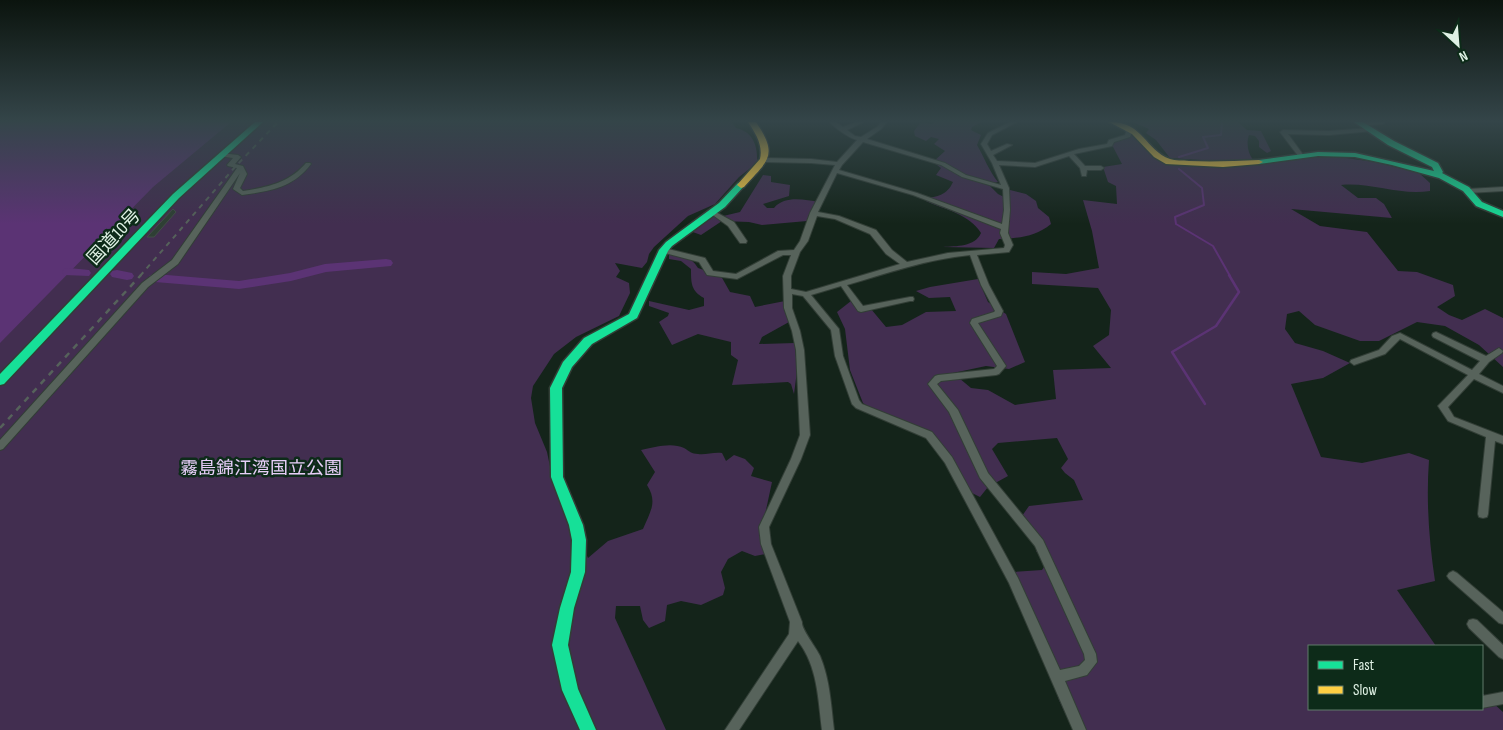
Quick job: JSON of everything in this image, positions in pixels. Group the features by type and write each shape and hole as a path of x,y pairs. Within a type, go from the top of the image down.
{"main road":[{"name":"国道10号","path":"0,370 179,185 212,156"},
{"name":"国道10号","path":"0,381 176,196 220,156"},
{"path":"588,730 570,690 560,645 567,608 578,572 579,540 576,525 558,476 556,388 567,365 588,341 633,316 664,250 680,234 712,212 736,192 765,156"},
{"path":"1160,156 1169,162 1203,165 1234,164 1300,156"},
{"path":"1355,156 1393,162 1458,183 1479,204 1503,214"},
{"path":"1419,156 1435,165 1439,172 1437,175"}],"street":[{"path":"230,156 238,157 230,165 241,167"},
{"path":"731,730 795,636 797,630 796,622 766,544 764,527 796,459 805,435 800,350 788,308 789,291 787,276 796,252 804,241 814,214 838,167 847,156"},
{"path":"916,156 943,164 964,176 1006,188"},
{"path":"789,291 806,294 948,255 1006,250 1009,245 1004,233 1007,210 1006,188 991,156"},
{"path":"1028,166 1061,156"},
{"path":"1072,156 1084,171 1101,168"},
{"path":"764,160 787,162 826,161 1005,228"},
{"path":"995,162 1043,170"},
{"path":"241,167 244,174 236,189 242,193 286,185 308,164"},
{"path":"0,446 144,285 175,262 194,238 200,226 241,167"},
{"path":"1468,192 1503,189"},
{"path":"712,212 731,224 743,240"},
{"path":"814,214 836,217 874,232 889,252 906,265"},
{"path":"664,250 696,257 702,260 710,273 730,277 746,274 781,253 796,252"},
{"path":"973,253 985,285 999,311 998,314 974,323 1002,366 996,372 938,378 932,384 953,410 988,481 1039,543 1090,654 1090,662 1083,671 1057,677"},
{"path":"842,283 861,309 910,299"},
{"path":"806,294 836,329 839,356 855,402 859,406 929,436 949,460 1014,581 1080,730"},
{"path":"1436,335 1486,360"},
{"path":"1354,362 1382,352 1395,338 1400,336 1503,390"},
{"path":"1499,351 1486,360 1449,402 1443,406 1450,419 1503,440"},
{"path":"1483,514 1491,435"},
{"path":"1453,576 1503,619"},
{"path":"1473,624 1503,653"},
{"path":"797,630 808,642 820,668 828,730"},
{"path":"1483,702 1503,698"}],"green space":[{"name":"霧島錦江湾国立公園","path":"0,156 757,156 757,163 739,177 715,204 688,216 654,247 642,268 615,263 620,271 616,277 629,283 630,293 619,316 576,337 554,354 533,386 531,398 535,423 547,452 553,481 588,558 608,541 643,529 652,507 652,497 647,485 655,472 641,450 674,445 696,454 722,453 726,461 734,455 745,459 754,468 751,476 772,482 763,524 766,554 755,556 742,551 728,559 721,572 725,588 723,595 701,605 681,601 667,605 665,621 649,628 643,620 640,606 616,606 615,618 666,730 0,730"},
{"path":"939,156 983,156 998,182 988,184 998,194 1004,197 1010,190 1026,194 1036,201 1038,208 1049,217 1051,224 1033,234 999,239 994,248 943,247 970,243 978,238 981,233 964,217 926,201 924,198 945,193 953,182 936,175 941,168 933,162"},
{"path":"1118,156 1159,156 1167,163 1201,167 1259,164 1321,156 1339,157 1375,162 1419,173 1430,183 1430,191 1419,192 1397,191 1364,185 1341,185 1358,198 1376,198 1384,204 1392,218 1291,209 1320,226 1367,232 1398,271 1417,272 1453,285 1455,296 1437,307 1449,315 1462,320 1485,309 1503,318 1503,367 1479,345 1445,326 1417,322 1379,341 1360,341 1315,325 1299,311 1287,314 1285,329 1295,343 1323,351 1350,363 1323,378 1291,384 1321,457 1362,463 1409,453 1429,460 1429,521 1435,581 1397,590 1435,645 1308,645 1308,710 1483,710 1483,694 1503,712 1503,730 1073,730 1059,700 1014,572 1042,570 1046,564 1036,551 1043,545 1022,516 1029,506 1083,500 1074,480 1061,468 1068,459 1057,438 998,443 992,449 1008,476 988,487 980,497 964,489 929,437 881,416 863,403 850,370 845,329 837,312 851,301 860,311 871,309 886,327 902,325 926,312 956,311 950,297 929,298 916,291 978,279 988,302 1006,314 1025,362 1009,369 986,366 953,373 971,388 988,390 1015,405 1056,399 1053,370 1111,368 1093,346 1109,335 1111,310 1098,288 1032,284 1032,272 1066,274 1099,268 1092,231 1083,200 1117,204 1116,186 1108,182 1103,167 1122,164"},
{"path":"1168,156 1251,156 1253,160 1232,162 1170,158"},
{"path":"763,175 771,176 771,182 790,185 789,196 763,204 767,208 774,208 789,200 819,202 807,221 762,225 749,222 722,221 701,235 690,231 711,216 719,217 740,212"},
{"path":"669,254 686,257 698,268 721,276 730,292 750,296 755,307 785,301 789,322 762,337 759,344 795,343 797,371 794,394 791,384 788,382 732,385 738,360 731,355 731,342 698,334 672,345 659,322 668,316 669,313 649,306 649,301 689,310 704,306 704,298 694,289 691,269 681,261 669,259"}],"shaded area":[{"path":"0,156 190,156 153,187 0,343"}],"building":[{"path":"173,209 176,212 154,237 147,237"}],"waterway":[{"path":"1179,169 1202,188 1204,205 1175,217 1176,224 1213,246 1230,276"},
{"path":"155,278 239,285 291,277 325,268 386,263"},
{"path":"69,272 84,273"},
{"path":"117,274 127,276"},
{"path":"1205,404 1172,352 1216,326 1239,292 1229,275"}],"railway":[{"path":"140,276 245,156"},
{"path":"0,428 141,275"}],"traffic: fast":[{"path":"0,381 176,196 221,156"},
{"path":"1259,162 1303,156"},
{"path":"1360,156 1442,176 1466,189 1479,204 1503,214"},
{"path":"1417,156 1435,165 1439,172 1437,175"},
{"path":"588,730 570,690 560,645 567,608 578,572 579,540 576,525 557,477 556,388 567,365 588,341 633,316 664,250 669,244 722,205 741,185"}],"traffic: slow":[{"path":"741,185 764,160 765,156"},
{"path":"1159,156 1169,162 1223,165 1259,162"}]}
